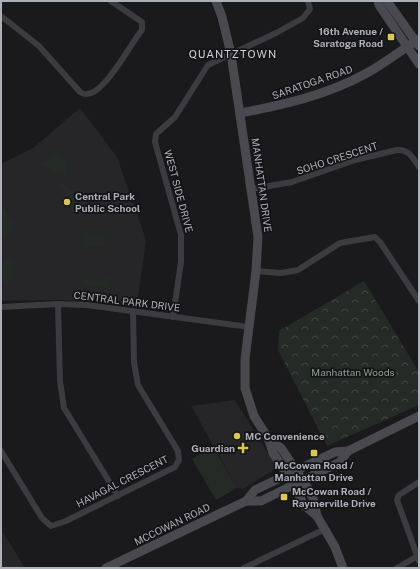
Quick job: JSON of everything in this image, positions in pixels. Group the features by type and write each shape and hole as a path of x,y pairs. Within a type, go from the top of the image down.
{"street":[{"path":"1,16 39,46 80,92 84,95 89,95 94,93 107,81 142,30 142,22 111,1"},
{"name":"MANHATTAN DRIVE","path":"216,1 222,17 231,54 258,237 256,270 245,359 245,388 254,416 269,440 281,448 291,473 303,481 313,498 317,516"},
{"path":"231,54 265,39 303,18 310,9 308,1"},
{"path":"378,1 419,64"},
{"path":"387,1 418,42"},
{"name":"SARATOGA ROAD","path":"240,113 281,106 349,83 366,74 407,47 418,42"},
{"name":"WEST SIDE DRIVE","path":"173,317 181,262 181,235 155,142 156,134 175,117 208,65 231,54"},
{"name":"SOHO CRESCENT","path":"252,189 292,182 355,160 404,149 409,152 419,168"},
{"path":"256,270 282,273 298,270 340,243 375,237 380,242 419,302"},
{"path":"58,304 60,381 64,408 118,496"},
{"name":"CENTRAL PARK DRIVE","path":"1,307 58,304 87,305 249,327"},
{"name":"HAVAGAL CRESCENT","path":"1,451 42,518 51,526 62,523 175,467 179,460 178,451 138,385 134,363 133,311"},
{"name":"MCCOWAN ROAD","path":"106,568 246,501 255,490 335,452 348,451 419,416"},
{"name":"MCCOWAN ROAD","path":"246,501 260,501 303,481 340,462 348,451"},
{"path":"291,473 294,485 304,505 317,516 325,529 343,568"},
{"path":"397,568 418,559 397,500 399,495 405,490 419,482"},
{"path":"244,568 325,529"}],"shaded area":[{"name":"Central Park Public School","path":"80,108 117,157 146,240 137,305 61,300 1,301 1,164 33,148"},
{"path":"235,400 277,468 243,489 237,488 191,406"},
{"path":"1,529 25,568 1,568"}],"green space":[{"path":"56,150 66,160 67,174 62,176 42,165"},
{"path":"61,182 74,194 80,211 74,215 65,190 57,189"},
{"path":"1,203 17,230 1,239"},
{"path":"84,233 104,233 104,246 83,247"},
{"path":"9,258 16,260 12,279 7,282 1,281 1,264"},
{"path":"110,278 110,288 84,285 85,280"},
{"name":"Manhattan Woods","path":"364,281 419,372 419,405 327,446 278,350 279,331"},
{"path":"213,447 237,488 216,500 192,459"}],"place":[{"name":"16th Avenue / Saratoga Road","path":"391,37"},
{"name":"Central Park Public School","path":"67,202"},
{"name":"MC Convenience","path":"237,436"},
{"name":"Guardian","path":"243,448"},
{"name":"McCowan Road / Manhattan Drive","path":"314,453"},
{"name":"McCowan Road / Raymerville Drive","path":"284,497"}],"district":[{"name":"QUANTZTOWN","path":"233,54"}]}
